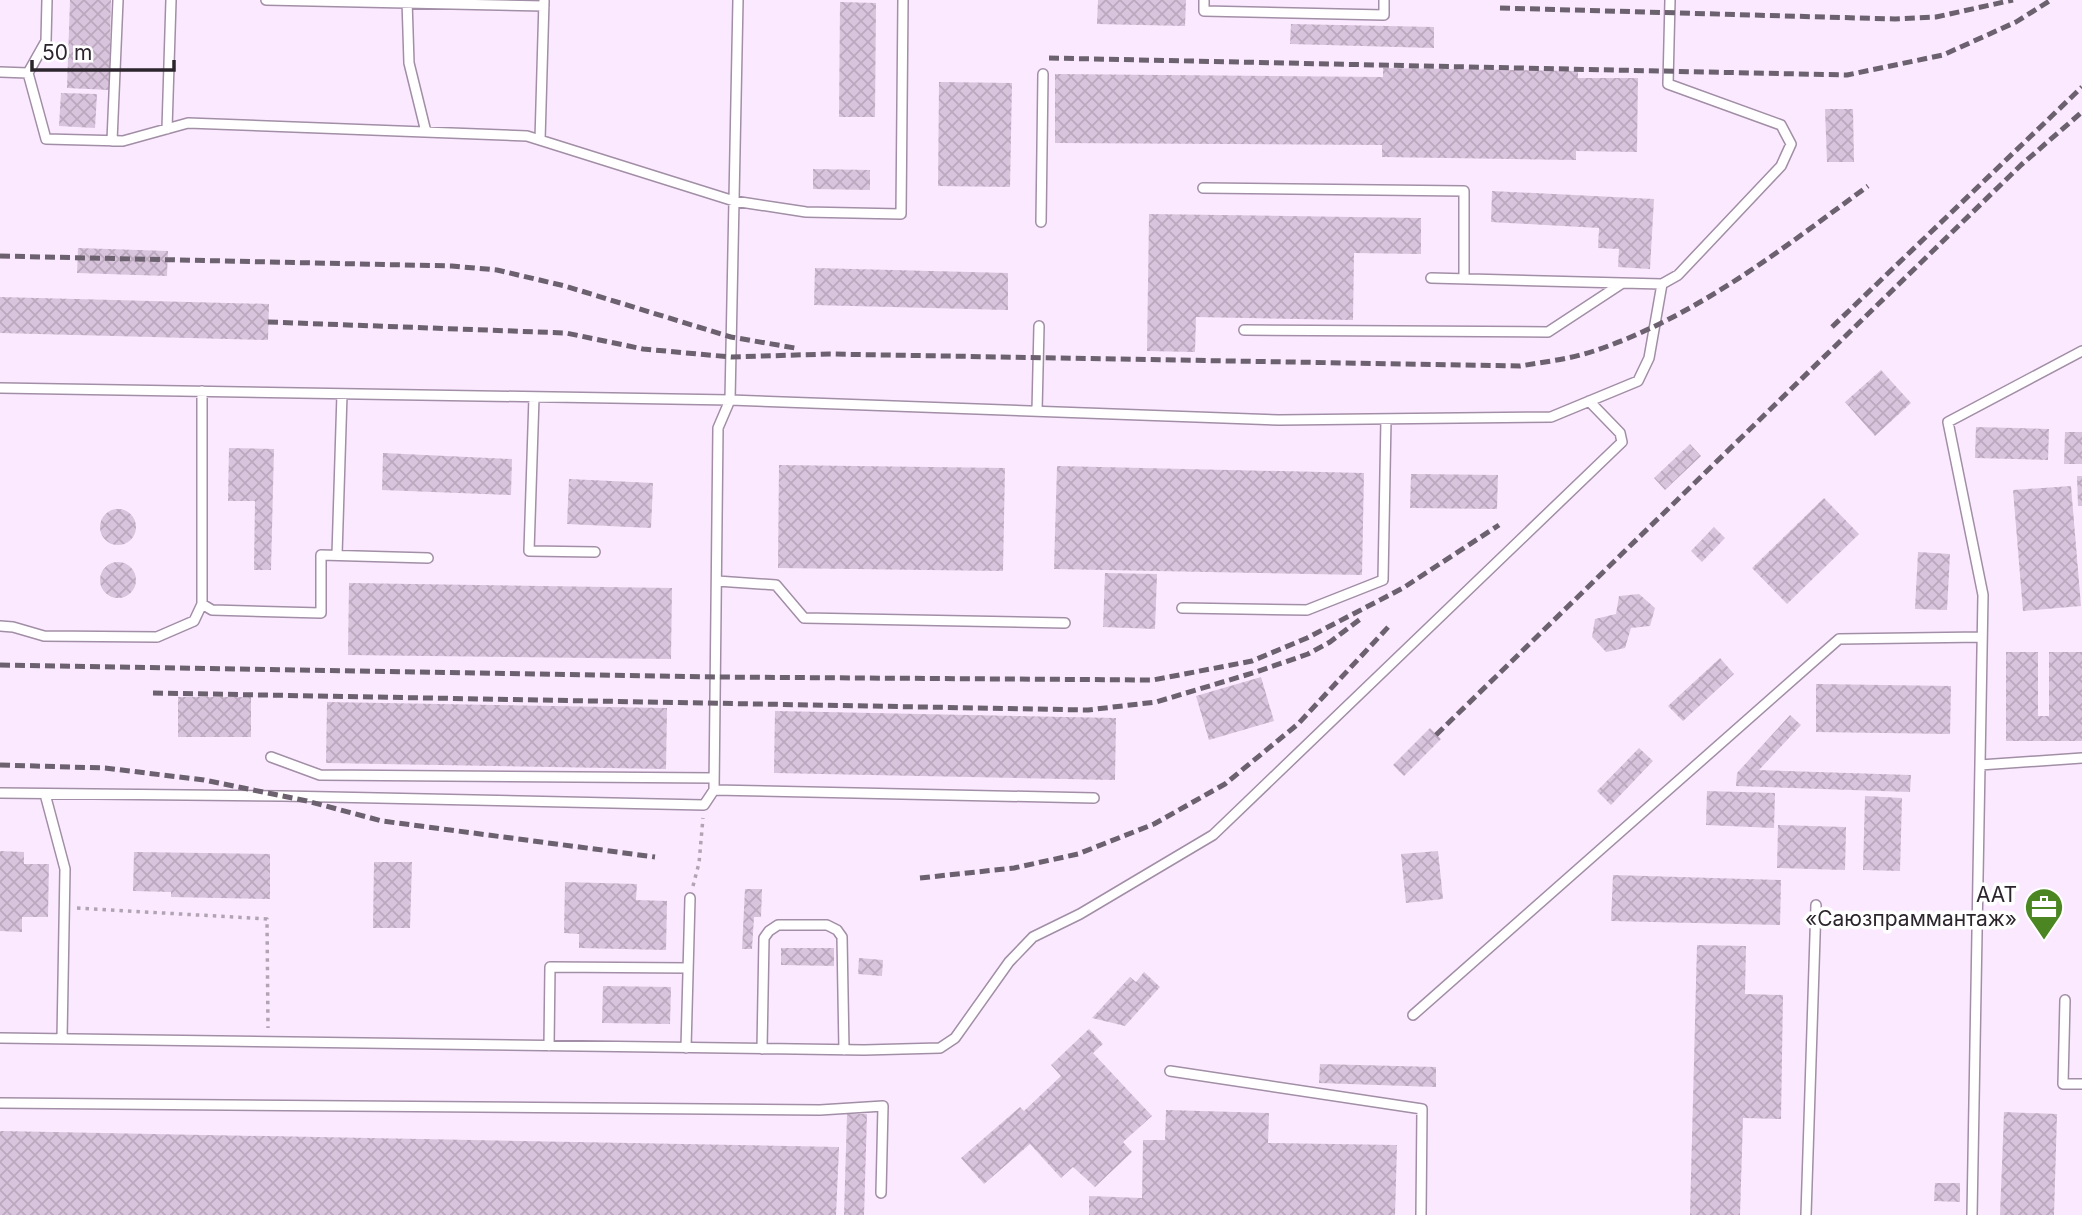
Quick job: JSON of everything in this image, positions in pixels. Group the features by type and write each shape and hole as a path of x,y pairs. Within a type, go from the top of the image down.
{"lane":[{"path":"47,0 46,41 29,73 46,139 123,141 188,123 527,136 734,201 806,212 901,214 903,0"},
{"path":"112,141 118,0"},
{"path":"167,129 171,0"},
{"path":"266,0 544,3 540,139"},
{"path":"0,793 704,805 714,790 718,428 730,400 738,0"},
{"path":"1204,0 1203,10 1384,15 1384,0"},
{"path":"1431,278 1661,284 1678,275 1781,166 1791,144 1781,125 1668,83 1670,0"},
{"path":"407,1 409,63 426,132"},
{"path":"0,72 29,73"},
{"path":"1041,222 1043,74"},
{"path":"1203,188 1464,191 1464,279"},
{"path":"1244,330 1548,332 1623,283"},
{"path":"0,388 730,400 1279,420 1551,417 1638,381 1649,358 1661,284"},
{"path":"1037,411 1039,326"},
{"path":"1972,1215 1983,595 1948,422 2082,351"},
{"path":"0,626 12,626 44,636 158,637 194,621 202,604 202,391"},
{"path":"337,555 342,394"},
{"path":"534,397 528,551 595,552"},
{"path":"0,1038 844,1050 940,1048 954,1038 1009,962 1033,937 1080,914 1213,835 1622,442 1620,433 1589,401"},
{"path":"1182,608 1307,610 1383,580 1386,419"},
{"path":"202,604 212,610 321,613 321,555 428,558"},
{"path":"717,581 776,585 804,618 1066,623"},
{"path":"1413,1015 1839,639 1982,637"},
{"path":"271,757 320,775 714,778"},
{"path":"1980,765 2082,758"},
{"path":"714,790 1094,798"},
{"path":"45,794 65,869 62,1039"},
{"path":"686,1048 690,898"},
{"path":"1806,1215 1816,905"},
{"path":"762,1049 764,938 778,925 827,925 837,930 842,937 844,1050"},
{"path":"549,1046 550,967 688,968"},
{"path":"2065,1000 2063,1084 2082,1084"},
{"path":"1170,1071 1422,1109 1421,1215"},
{"path":"0,1103 820,1110 883,1106 881,1193"}],"path":[{"path":"690,898 699,863 704,805"},
{"path":"64,907 267,919 268,1042"}],"building":[{"path":"70,0 111,0 109,90 67,88"},
{"path":"1098,0 1186,0 1185,26 1097,24"},
{"path":"840,2 876,3 875,117 839,117"},
{"path":"1291,24 1434,27 1434,48 1290,44"},
{"path":"1383,68 1578,71 1578,78 1638,78 1637,152 1576,151 1576,160 1382,157 1382,145 1055,143 1055,74 1383,77"},
{"path":"939,82 1012,83 1010,187 938,186"},
{"path":"61,93 97,94 95,128 59,126"},
{"path":"1825,109 1853,109 1854,162 1827,162"},
{"path":"813,169 870,170 870,190 813,189"},
{"path":"1492,191 1654,199 1650,269 1618,267 1619,249 1598,248 1599,228 1491,222"},
{"path":"1149,214 1421,218 1421,254 1354,253 1353,320 1196,317 1195,352 1147,351"},
{"path":"78,248 168,251 167,276 77,273"},
{"path":"815,268 1008,273 1008,310 814,305"},
{"path":"0,297 269,304 268,340 0,333"},
{"path":"1881,370 1911,403 1875,436 1845,402"},
{"path":"1976,427 2049,429 2048,460 1975,458"},
{"path":"2065,432 2082,432 2082,464 2064,464"},
{"path":"1690,444 1701,456 1665,490 1654,478"},
{"path":"229,448 274,449 271,570 254,570 255,501 228,501"},
{"path":"383,453 512,459 511,495 382,490"},
{"path":"779,465 1005,468 1003,571 778,568"},
{"path":"1057,466 1364,473 1362,575 1054,569"},
{"path":"1411,474 1498,475 1497,509 1410,508"},
{"path":"2077,476 2082,476 2082,506 2078,506"},
{"path":"569,479 653,483 651,528 567,524"},
{"path":"2071,486 2081,606 2023,611 2013,490"},
{"path":"1824,498 1859,534 1787,604 1752,568"},
{"path":"118,509 131,514 136,527 131,540 118,545 105,540 100,527 105,514"},
{"path":"1714,527 1725,538 1702,562 1691,551"},
{"path":"1918,552 1950,554 1947,610 1915,609"},
{"path":"118,562 131,567 136,580 131,593 118,598 105,593 100,580 105,567"},
{"path":"1105,573 1157,574 1155,629 1103,627"},
{"path":"349,583 672,588 671,659 348,655"},
{"path":"1639,594 1655,608 1650,626 1631,628 1625,648 1606,652 1592,637 1595,619 1616,614 1619,596"},
{"path":"2006,652 2038,652 2038,716 2049,716 2049,652 2082,652 2082,741 2006,741"},
{"path":"1720,658 1734,674 1683,721 1668,706"},
{"path":"1261,677 1274,721 1209,740 1196,696"},
{"path":"1816,684 1951,686 1950,734 1816,732"},
{"path":"178,697 251,697 251,737 178,737"},
{"path":"327,702 667,708 666,769 326,763"},
{"path":"775,711 1116,718 1115,780 774,773"},
{"path":"1790,715 1801,725 1759,770 1911,775 1910,792 1736,786 1737,773"},
{"path":"1430,728 1441,739 1404,776 1393,765"},
{"path":"1639,748 1653,761 1611,805 1597,791"},
{"path":"1707,791 1775,793 1774,828 1706,825"},
{"path":"1865,796 1902,798 1900,871 1863,870"},
{"path":"1778,825 1846,827 1845,870 1777,868"},
{"path":"0,851 24,852 24,864 49,864 48,917 22,917 22,932 0,931"},
{"path":"1438,851 1443,899 1406,903 1401,854"},
{"path":"134,852 270,854 270,899 171,897 171,892 133,891"},
{"path":"374,862 412,862 410,928 373,928"},
{"path":"1613,875 1781,880 1780,925 1611,921"},
{"path":"565,882 637,884 636,900 667,901 666,950 579,948 579,934 564,933"},
{"path":"745,889 762,889 761,917 754,917 752,949 742,949"},
{"path":"1697,945 1746,946 1745,994 1783,995 1781,1119 1743,1118 1740,1215 1690,1215"},
{"path":"781,948 834,948 834,966 781,965"},
{"path":"859,958 883,960 882,976 858,974"},
{"path":"1144,972 1160,987 1125,1026 1092,1018 1130,977 1136,982"},
{"path":"603,986 671,987 670,1024 602,1023"},
{"path":"1089,1029 1103,1044 1093,1053 1152,1116 1123,1142 1132,1152 1095,1187 1073,1167 1061,1178 1030,1144 984,1184 961,1158 1020,1107 1024,1111 1061,1076 1051,1065"},
{"path":"1320,1064 1436,1067 1436,1087 1319,1083"},
{"path":"1166,1110 1269,1113 1268,1143 1397,1145 1395,1215 1089,1215 1089,1196 1142,1198 1143,1140 1165,1140"},
{"path":"2004,1112 2057,1114 2054,1215 2000,1215"},
{"path":"847,1114 867,1114 864,1215 844,1215"},
{"path":"0,1131 839,1147 836,1215 0,1215"},
{"path":"1935,1183 1960,1183 1960,1202 1934,1201"}],"railway":[{"path":"1500,8 1895,19 1936,17 2013,0"},
{"path":"1049,58 1847,75 1943,55 2016,22 2051,0"},
{"path":"1832,327 2082,87"},
{"path":"1436,735 2021,165 2082,112"},
{"path":"268,322 566,333 643,349 731,357 829,354 1520,366 1594,351 1668,320 1770,257 1868,186"},
{"path":"0,256 452,266 497,270 565,286 731,337 795,348"},
{"path":"0,665 716,677 1153,680 1252,661 1307,638 1403,588 1499,525"},
{"path":"153,693 1088,710 1156,702 1256,672 1308,654 1330,642 1363,617"},
{"path":"920,878 1014,868 1078,854 1154,824 1225,784 1298,724 1391,624"},
{"path":"0,765 105,768 204,780 307,801 382,821 655,857"}],"place":[{"name":"ААТ «Саюзпраммантаж»","path":"2044,941"}]}
